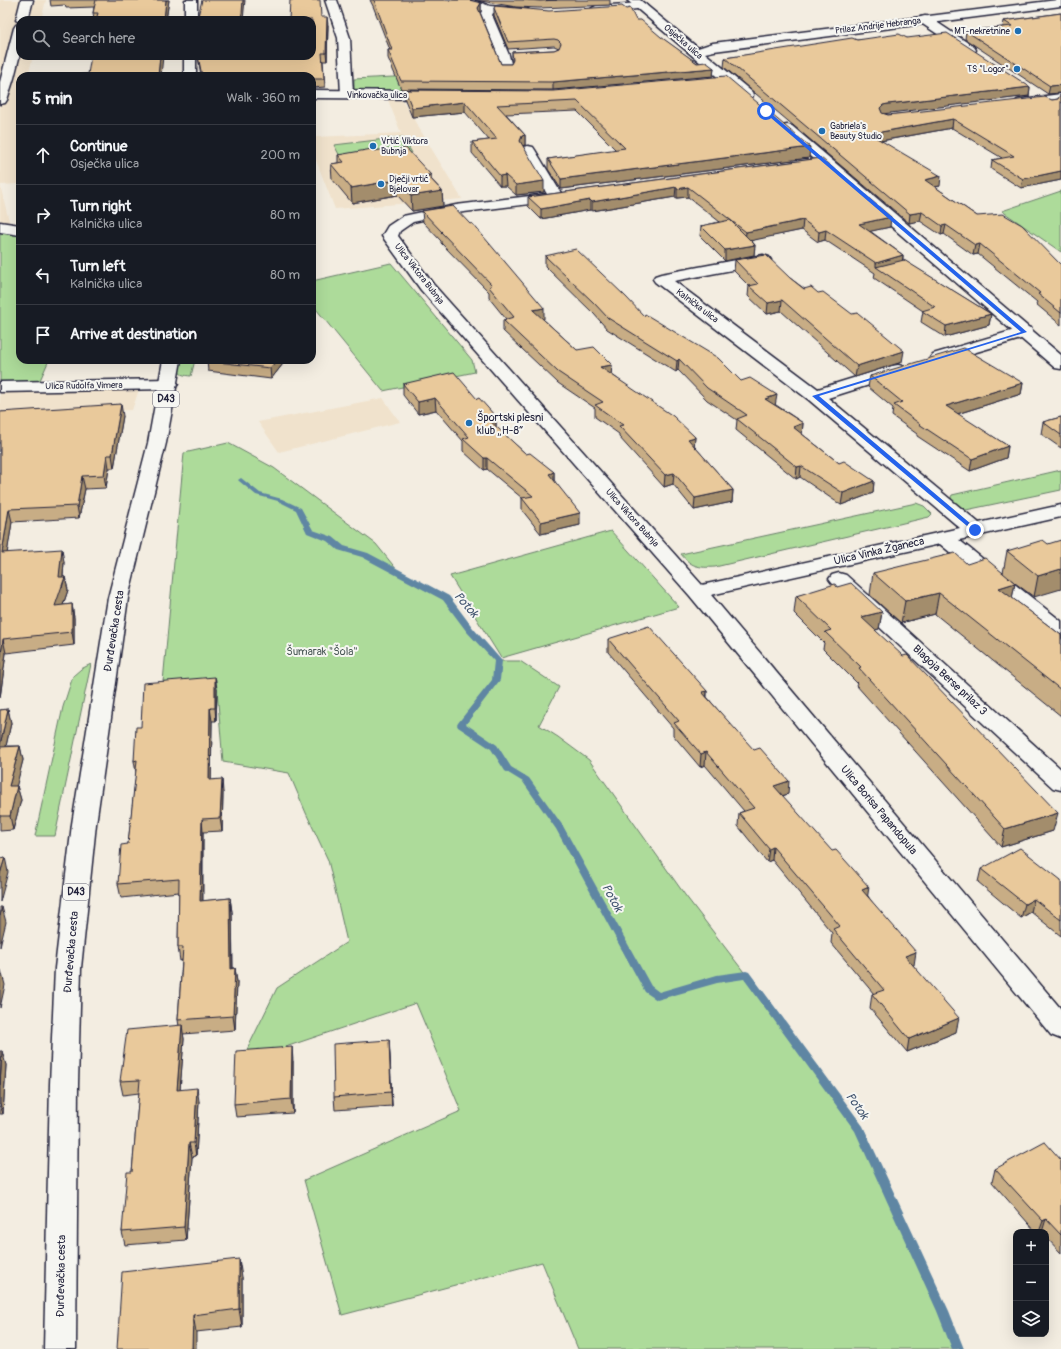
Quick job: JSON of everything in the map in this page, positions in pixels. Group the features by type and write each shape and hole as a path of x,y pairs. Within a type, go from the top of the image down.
{"street":[{"path":"23,16 27,0"},
{"path":"191,0 191,16"},
{"path":"331,0 344,38 347,94"},
{"path":"461,0 489,9 532,12"},
{"path":"587,11 637,3"},
{"name":"Osječka ulica","path":"637,3 760,106"},
{"name":"Prilaz Andrije Hebranga","path":"696,52 713,47 1061,3"},
{"path":"489,9 486,15 503,55 506,68"},
{"path":"925,20 977,55"},
{"path":"0,100 8,78 16,45"},
{"path":"503,55 518,54"},
{"path":"190,60 190,72"},
{"path":"715,82 730,80"},
{"path":"1033,92 1061,109"},
{"name":"Vinkovačka ulica","path":"316,94 445,95"},
{"path":"1006,104 1061,98"},
{"path":"777,121 1061,364"},
{"path":"528,150 556,197"},
{"path":"801,164 825,161"},
{"name":"Ulica Viktora Bubnja","path":"576,194 456,209 408,219 393,229 390,236 427,287 697,592"},
{"path":"0,227 16,229"},
{"name":"Kalnička ulica","path":"763,260 661,279 815,396 975,530"},
{"path":"815,396 1025,332"},
{"name":"D43","path":"169,384 172,364"},
{"name":"Ulica Rudolfa Vimera","path":"0,387 169,384"},
{"name":"Đurđevačka cesta","path":"60,1349 64,1084 69,960 84,824 118,598 157,443 169,384"},
{"name":"Ulica Vinka Žganeca","path":"697,592 1061,511"},
{"path":"944,537 1061,632"},
{"name":"Blagoja Berse prilaz 3","path":"839,579 1061,782"},
{"name":"Ulica Borisa Papandopula","path":"697,592 1061,1028"}],"shaded area":[{"path":"0,0 46,0 42,16 16,16 16,60 32,60 29,72 16,72 16,184 0,185"},
{"name":"Vrtić Viktora Bubnja","path":"386,95 399,95 462,199 335,209 316,160 316,137 401,133"},
{"path":"0,185 11,229 0,227"},
{"path":"141,384 132,410 106,411 0,425 0,387"},
{"path":"383,398 400,422 279,452 258,422"}],"green space":[{"path":"490,72 500,91 354,92 354,79"},
{"path":"403,137 412,153 342,160 334,145"},
{"path":"1061,191 1061,252 1002,211"},
{"path":"0,227 16,229 16,364 47,364 37,387 0,387"},
{"path":"391,263 472,360 475,372 383,391 316,309 316,280"},
{"path":"179,364 194,364 191,376 181,374"},
{"name":"Šumarak \"Šola\"","path":"228,443 274,468 376,544 401,575 446,598 481,643 498,661 520,661 559,687 539,725 589,760 685,895 792,1035 859,1129 943,1311 958,1349 578,1349 542,1262 342,1315 304,1180 461,1111 416,1003 241,1062 277,988 347,942 328,860 289,773 223,762 216,679 162,693 184,453"},
{"path":"1061,470 1061,490 966,510 952,502 952,495"},
{"path":"916,503 924,506 932,514 929,517 715,567 696,566 688,562 681,554"},
{"path":"611,531 679,607 501,658 450,576"},
{"path":"91,664 55,836 35,836 63,707 73,676 81,669"}],"building":[{"path":"96,0 166,0 164,16 97,16 98,13 93,13"},
{"path":"202,0 243,0 241,16 198,16"},
{"path":"290,0 320,0 321,17 327,17 326,53 322,53 324,79 316,79 316,72 201,72 199,60 316,60 316,16 289,16"},
{"path":"374,0 469,0 481,3 478,8 501,64 511,64 513,60 512,52 554,50 559,48 561,43 554,39 508,42 494,8 495,6 549,11 622,6 626,9 630,8 636,20 641,20 661,37 697,63 706,62 714,68 553,82 401,81 388,50 392,50"},
{"path":"528,0 557,0 540,1"},
{"path":"1061,13 1061,85 1050,86 966,31 1012,26 1004,21"},
{"path":"947,33 1030,87 888,104 883,105 880,108 882,113 888,115 1045,97 1052,100 1058,99 1061,94 1061,171 1023,179 992,160 1014,156 953,119 870,134 941,176 925,180 977,216 1003,214 1022,225 1061,265 1061,313 1038,294 1040,293 980,244 975,245 946,225 942,226 922,212 910,214 725,58 852,38 857,40 899,34 907,38"},
{"path":"90,60 160,60 158,72 88,72"},
{"path":"726,76 810,147 561,179 548,159 625,148 577,101 497,105 525,135 522,136 520,141 544,181 516,185 505,175 500,176 472,142 497,139 465,102 412,108 405,90 553,91"},
{"path":"392,148 394,150 406,148 431,175 427,175 442,191 411,196 396,180 351,188 331,164 344,162 338,155 372,149 374,151"},
{"path":"821,158 891,217 859,224 903,255 876,263 826,230 819,232 803,220 746,232 688,187 677,189 676,187 592,202 590,200 541,209 528,197"},
{"path":"453,206 470,224 472,223 544,308 533,310 577,350 594,347 612,365 600,367 673,416 695,437 688,439 733,490 695,498 674,473 665,475 619,426 623,425 595,405 603,402 558,372 503,320 514,317 489,287 492,285 422,211"},
{"path":"730,220 755,245 725,250 701,226"},
{"path":"576,249 644,316 645,314 718,358 741,381 750,378 777,395 765,399 803,423 793,427 839,463 844,461 874,481 843,493 801,466 797,467 737,419 747,415 707,388 679,359 677,361 608,318 545,256"},
{"path":"766,255 804,289 811,287 818,293 823,292 852,314 858,313 904,351 857,366 782,300 768,303 749,286 758,284 735,260"},
{"path":"904,260 991,314 946,326 922,311 935,307 876,267"},
{"path":"964,348 1023,383 946,406 1008,446 972,459 919,424 894,405 902,402 870,376"},
{"path":"234,364 274,364 270,368"},
{"path":"454,372 477,399 479,398 496,417 488,419 526,454 530,453 554,472 549,474 580,513 541,522 522,498 533,496 487,458 484,458 463,439 469,437 435,398 418,402 403,384"},
{"path":"121,404 112,455 107,455 104,475 82,476 77,506 9,509 2,553 62,549 59,577 65,577 55,606 72,604 72,632 3,639 0,662 0,412"},
{"path":"1061,417 1061,435 1043,422"},
{"path":"1043,540 1048,544 1061,540 1061,569 1038,576 1007,551"},
{"path":"955,553 967,564 985,558 1015,583 999,588 1061,635 1061,690 939,593 905,601 873,573"},
{"path":"851,583 882,612 861,617 903,656 907,655 1058,813 1005,829 859,668 861,667 825,632 831,630 796,596 835,584 837,587"},
{"path":"649,626 707,691 702,692 754,750 760,748 789,781 774,786 832,851 836,850 869,887 862,890 916,952 905,956 959,1018 909,1039 872,994 884,990 833,929 840,926 773,847 769,849 739,813 754,808 706,752 701,754 674,723 679,721 608,639"},
{"path":"215,677 215,708 210,708 209,780 222,779 220,818 202,819 200,901 230,898 231,969 235,968 233,1016 178,1020 183,947 178,947 179,879 118,884 121,845 128,844 137,760 134,761 136,727 141,727 143,683"},
{"path":"8,709 0,745 0,710"},
{"path":"20,746 9,786 17,786 10,816 0,816 0,747"},
{"path":"1020,848 1061,880 1061,920 1034,899 1025,904 981,869"},
{"path":"5,857 0,874 0,858"},
{"path":"182,1025 177,1090 197,1088 194,1143 189,1143 184,1227 122,1232 127,1172 132,1172 140,1080 120,1081 127,1030"},
{"path":"389,1040 391,1092 334,1097 333,1044"},
{"path":"292,1047 291,1099 234,1104 236,1051"},
{"path":"0,1051 2,1051 0,1085"},
{"path":"1045,1142 1061,1160 1061,1235 1046,1219 1043,1221 995,1169"},
{"path":"239,1259 239,1309 193,1315 192,1349 117,1349 122,1272"}],"waterway":[{"name":"Potok","path":"241,480 258,494 280,500 299,509 310,531 330,539 341,548 365,555 446,598 470,630 498,661 496,680 461,725 494,747 508,769 526,780 560,828 648,989 657,996 717,979 746,975 859,1129 943,1311 958,1349"}],"place":[{"name":"MT-nekretnine","path":"1018,31"},
{"name":"TS \"Logor\"","path":"1017,69"},
{"name":"Gabriela's Beauty Studio","path":"822,131"},
{"name":"Vrtić Viktora Bubnja","path":"373,146"},
{"name":"Dječji vrtić Bjelovar","path":"381,184"},
{"name":"Športski plesni klub „H-8“","path":"469,423"}],"route":[{"path":"766,111 1025,332 815,396 975,530"}]}
